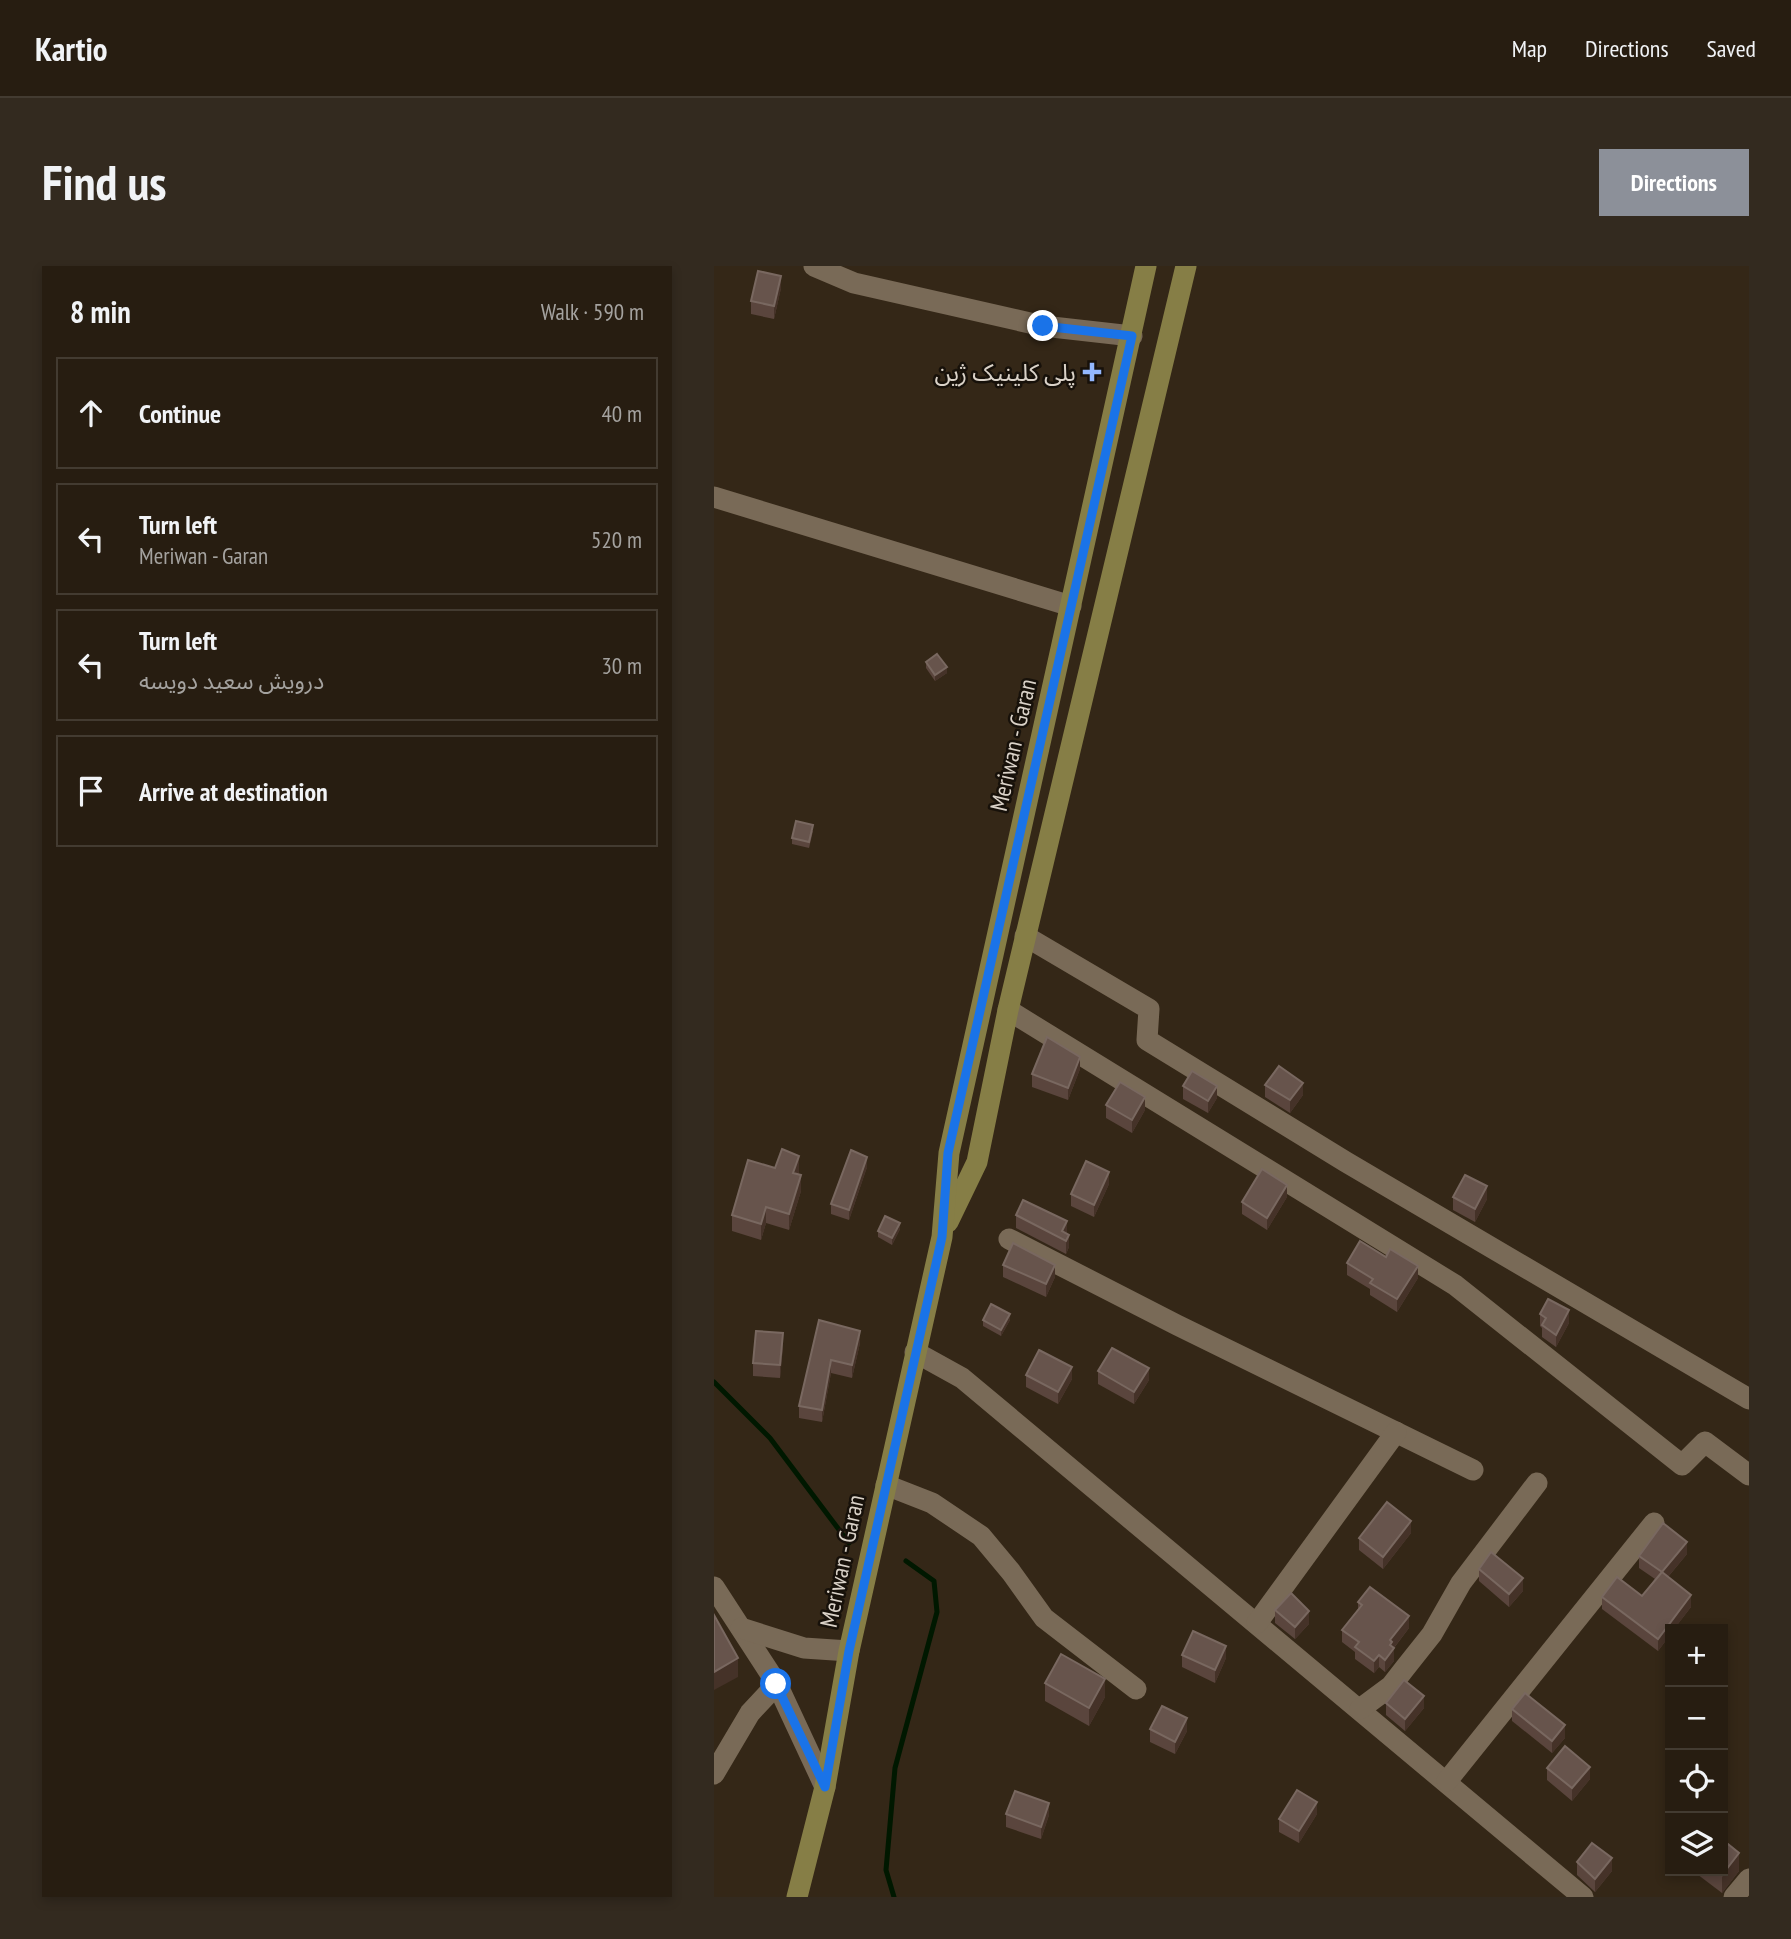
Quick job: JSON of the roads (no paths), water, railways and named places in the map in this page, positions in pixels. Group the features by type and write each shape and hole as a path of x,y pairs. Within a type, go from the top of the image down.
{"main road":[{"name":"Meriwan - Garan","path":"797,1897 825,1787 849,1651 942,1237 948,1153 1146,266"},
{"name":"Meriwan - Garan","path":"942,1237 977,1162 1008,1010 1186,266"}],"street":[{"path":"814,266 854,284 1043,326 1132,336"},
{"path":"714,497 1071,606"},
{"path":"1026,936 1149,1009 1147,1040 1369,1175 1749,1399"},
{"path":"1008,1010 1455,1284 1682,1465 1705,1442 1749,1475"},
{"path":"1009,1239 1177,1325 1473,1470"},
{"path":"915,1352 962,1378 1583,1897"},
{"path":"1257,1623 1396,1432"},
{"path":"1360,1709 1391,1686 1432,1633 1461,1583 1537,1483"},
{"path":"886,1485 932,1503 981,1536 1044,1618 1136,1689"},
{"path":"1447,1781 1654,1523"},
{"path":"714,1587 776,1684 825,1787"},
{"path":"741,1628 804,1648 849,1651"},
{"path":"714,1774 750,1713 776,1684"},
{"path":"1734,1897 1749,1879"}],"waterway":[{"path":"714,1382 770,1438 849,1543"},
{"path":"894,1897 886,1870 895,1768 937,1612 934,1581 906,1561"}],"place":[{"name":"پلی کلینیک ژین","path":"1092,372"}]}
